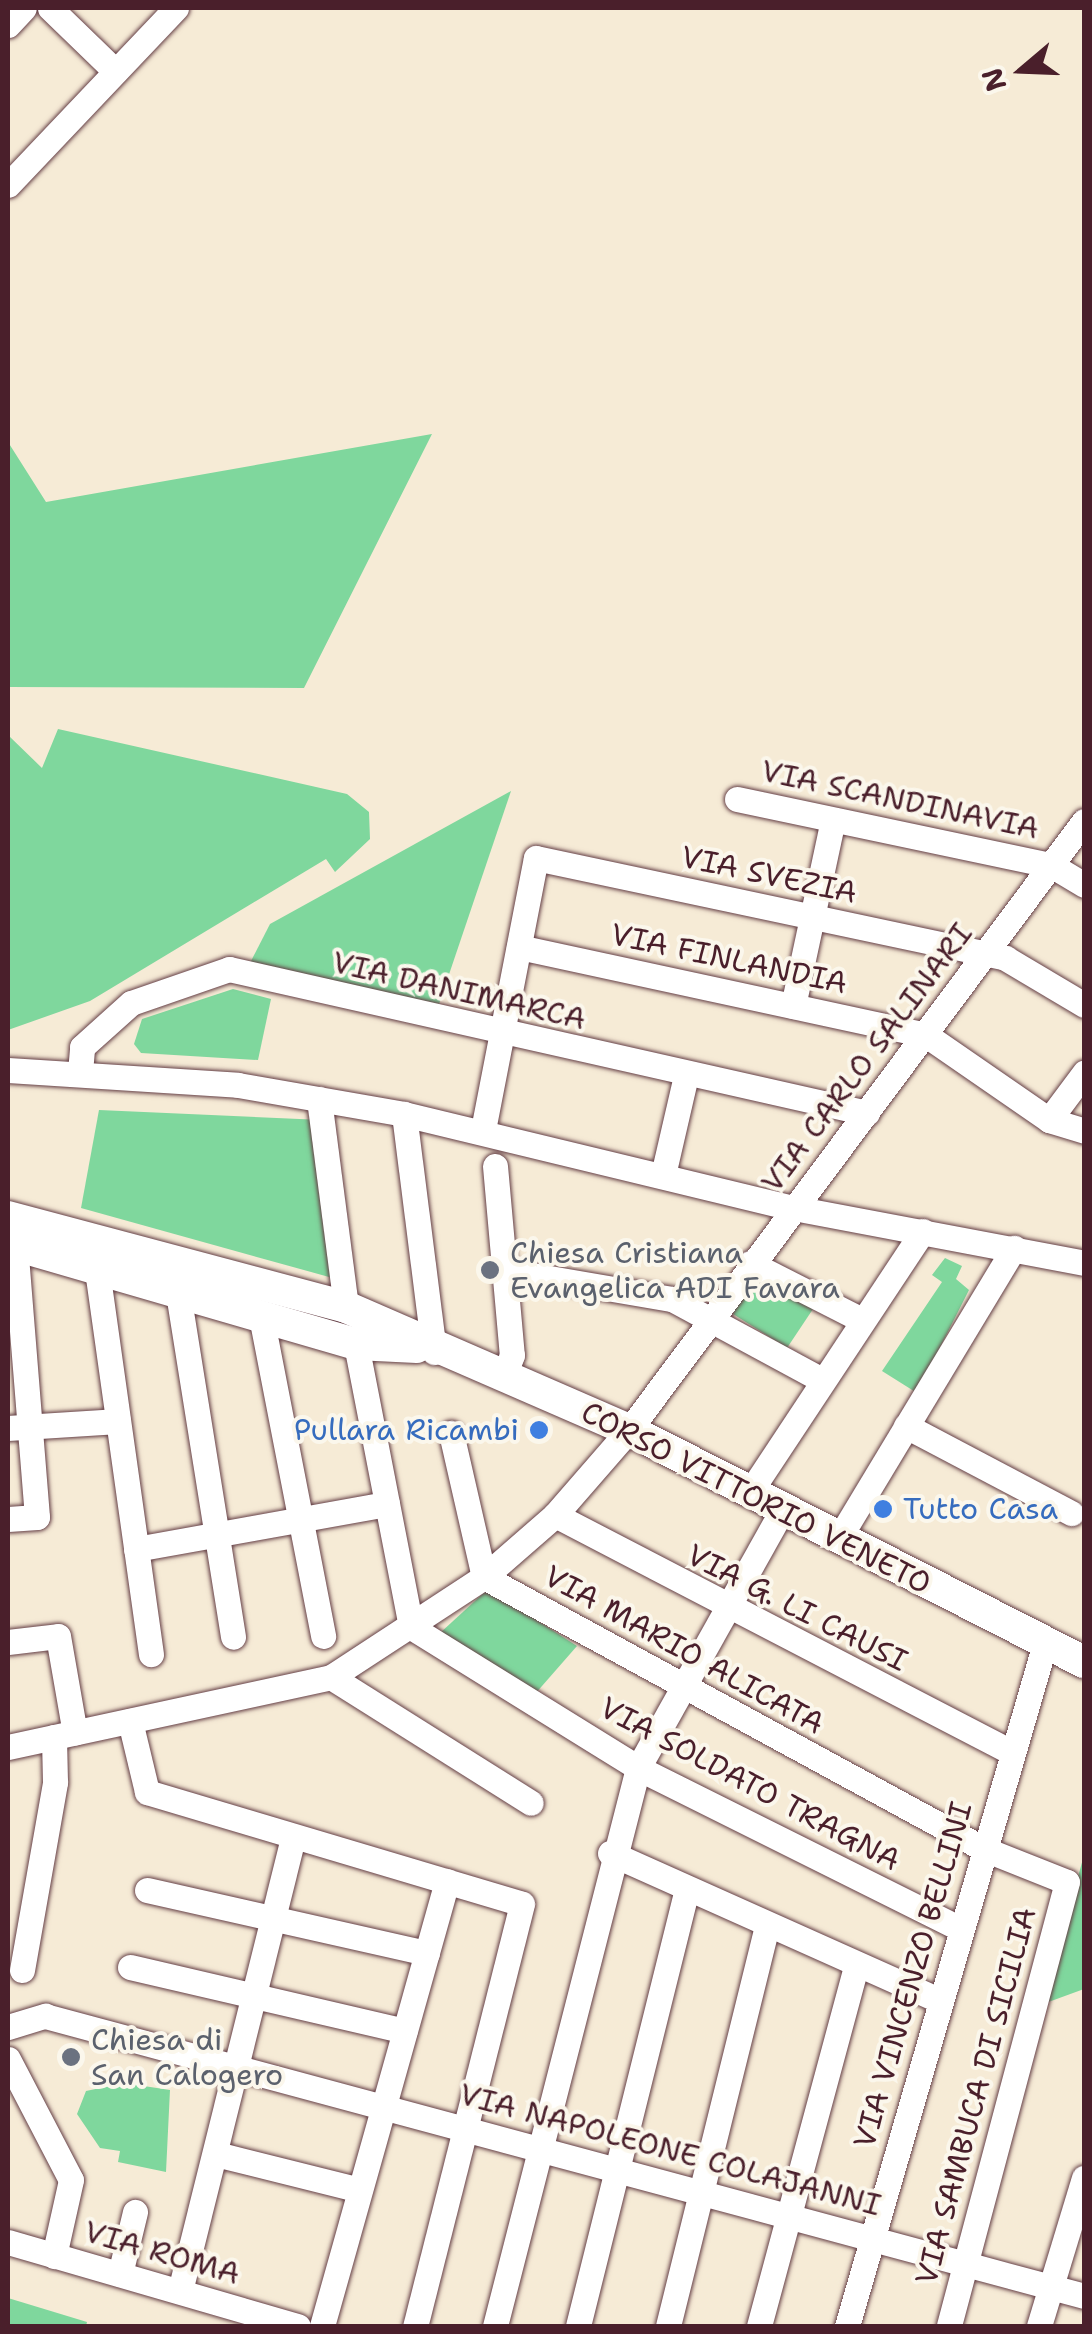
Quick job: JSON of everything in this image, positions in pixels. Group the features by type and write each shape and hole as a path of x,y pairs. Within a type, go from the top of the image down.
{"main road":[{"name":"CORSO VITTORIO VENETO","path":"10,1235 346,1306 428,1350 504,1376 629,1430 1084,1662"},
{"name":"CORSO VITTORIO VENETO","path":"10,1235 97,1270 356,1344 428,1350"}],"street":[{"path":"8,25 24,8"},
{"path":"50,8 115,71"},
{"path":"8,185 176,8"},
{"name":"VIA SCANDINAVIA","path":"737,799 1050,864"},
{"path":"793,1006 833,820"},
{"name":"VIA CARLO SALINARI","path":"8,1747 331,1676 484,1577 555,1515 629,1430 750,1263 988,956 1084,821"},
{"name":"VIA SVEZIA","path":"519,947 536,858 988,956 1084,1005"},
{"path":"1050,864 1084,885"},
{"path":"483,1130 519,947"},
{"name":"VIA FINLANDIA","path":"519,947 926,1036"},
{"name":"VIA DANIMARCA","path":"80,1072 82,1047 131,1003 229,969 501,1037 867,1113"},
{"path":"926,1036 1048,1120 1084,1132"},
{"path":"8,1070 80,1072 319,1099 404,1114 794,1208 1084,1263"},
{"path":"1048,1120 1084,1074"},
{"path":"662,1175 686,1075"},
{"path":"319,1099 346,1306"},
{"path":"404,1114 428,1350"},
{"path":"496,1166 512,1355 504,1376"},
{"path":"750,1492 923,1232"},
{"path":"8,1520 37,1517 16,1428 10,1235"},
{"path":"839,1538 1014,1248"},
{"path":"750,1263 862,1320"},
{"path":"97,1270 151,1654"},
{"path":"502,1270 713,1314 822,1380"},
{"path":"178,1293 233,1637"},
{"path":"261,1316 323,1636"},
{"path":"356,1344 411,1627"},
{"path":"16,1428 118,1421"},
{"path":"906,1426 1071,1513"},
{"path":"451,1433 484,1577"},
{"path":"136,1550 387,1504"},
{"path":"494,2326 610,1854 638,1768 783,1509"},
{"name":"VIA G. LI CAUSI","path":"555,1515 725,1611 1012,1753"},
{"name":"VIA MARIO ALICATA","path":"484,1577 984,1849 1066,1882"},
{"name":"VIA SOLDATO TRAGNA","path":"411,1627 638,1768 961,1929"},
{"path":"8,1642 58,1636 65,1735 19,1920 22,1970"},
{"name":"VIA VINCENZO BELLINI","path":"848,2326 870,2236 1045,1644"},
{"path":"331,1676 531,1803"},
{"path":"130,1722 147,1792 522,1904 414,2326"},
{"path":"180,2291 293,1837"},
{"path":"610,1854 939,2000"},
{"path":"322,2326 447,1881"},
{"name":"VIA SAMBUCA DI SICILIA","path":"948,2326 1066,1882"},
{"path":"578,2326 620,2170 687,1888"},
{"path":"147,1890 275,1915 427,1952"},
{"path":"668,2326 768,1924"},
{"path":"760,2326 857,1964"},
{"path":"130,1967 405,2031"},
{"name":"VIA NAPOLEONE COLAJANNI","path":"8,2027 44,2016 702,2190 1084,2296"},
{"path":"9,2066 71,2180 54,2256"},
{"path":"216,2154 360,2190"},
{"path":"1039,2326 1084,2178"},
{"path":"120,2274 135,2212"},
{"name":"VIA ROMA","path":"8,2242 298,2326"}],"green space":[{"path":"432,434 304,688 8,687 8,442 46,502"},
{"path":"58,729 347,794 369,812 370,839 335,872 326,859 90,1001 8,1030 8,735 42,768"},
{"path":"511,791 439,1004 250,963 270,924"},
{"path":"233,989 271,999 258,1060 141,1053 134,1044 142,1019"},
{"path":"99,1110 322,1120 347,1282 81,1208"},
{"path":"945,1258 962,1266 956,1279 969,1290 917,1393 882,1371 942,1282 932,1275"},
{"path":"753,1267 817,1303 787,1348 733,1314"},
{"path":"488,1589 577,1646 535,1694 440,1633"},
{"path":"1084,1855 1084,1989 1043,2004"},
{"path":"124,2083 170,2090 166,2172 118,2162 120,2151 100,2148 77,2114 86,2091"},
{"path":"8,2298 87,2322 86,2326 8,2326"}],"place":[{"name":"Chiesa Cristiana Evangelica ADI Favara","path":"490,1270"},
{"name":"Pullara Ricambi","path":"539,1430"},
{"name":"Tutto Casa","path":"883,1509"},
{"name":"Chiesa di San Calogero","path":"71,2057"}]}
